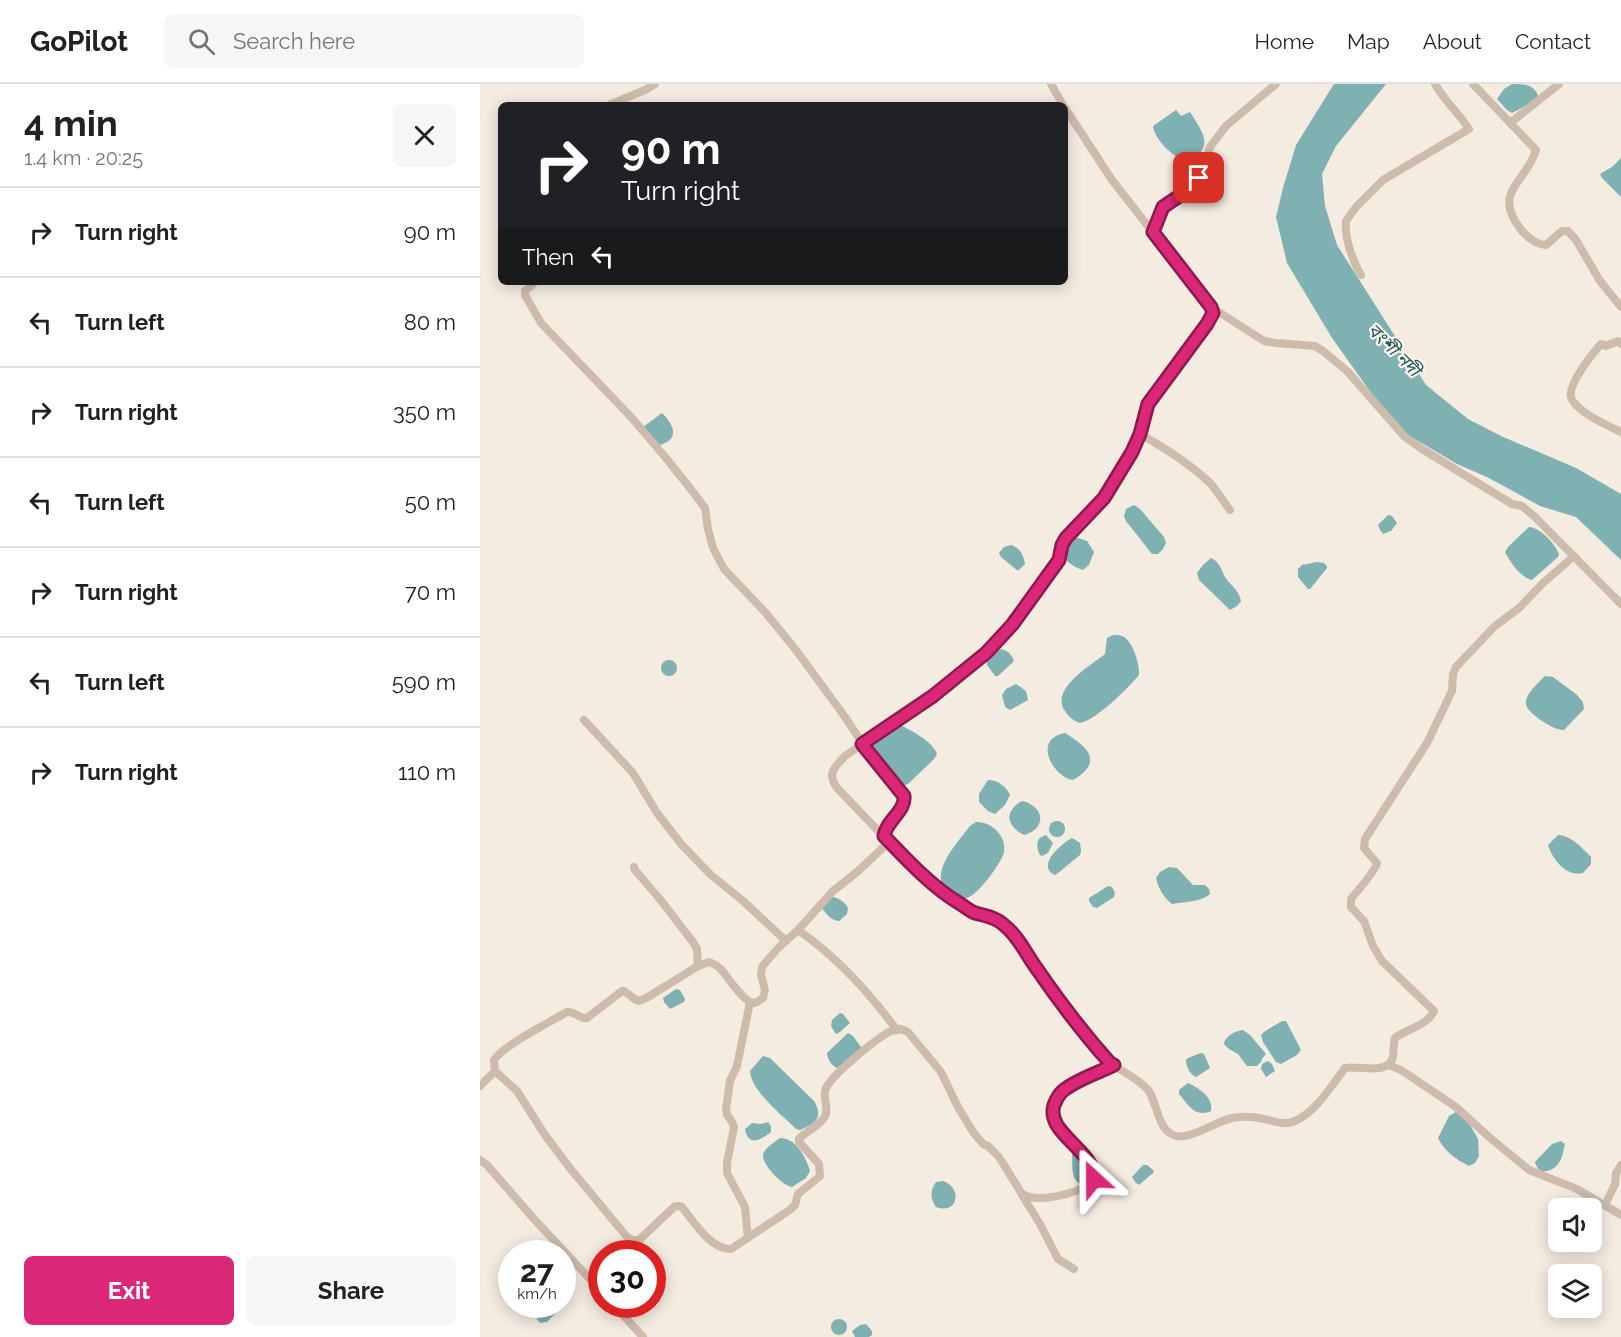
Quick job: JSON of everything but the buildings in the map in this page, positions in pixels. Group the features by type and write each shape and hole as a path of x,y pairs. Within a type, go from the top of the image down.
{"street":[{"path":"616,102 655,84"},
{"path":"1051,84 1061,102"},
{"path":"1153,232 1163,207 1194,186 1203,169 1210,147 1226,126 1276,84"},
{"path":"1361,275 1347,238 1346,221 1356,207 1383,180 1469,129 1441,95 1435,84"},
{"path":"1473,84 1536,150 1534,158 1509,197 1508,204 1511,214 1522,231 1539,244 1546,245 1562,231 1572,234 1600,281 1621,307"},
{"path":"1510,123 1559,84"},
{"path":"1068,113 1102,166 1211,307 1213,313 1148,404 1140,434 1132,452 1104,498 1066,538 1059,560 1012,625 986,653 933,696 845,756 834,768 831,776 838,789 904,858 943,892 976,913 1002,922 1009,929 1090,1040 1110,1063 1133,1077 1148,1090 1166,1129 1177,1137 1237,1118 1264,1119 1284,1124 1295,1122 1323,1097 1345,1068 1352,1066 1384,1068 1389,1065 1393,1056 1395,1038 1428,1020 1434,1011 1383,962 1372,946 1364,921 1351,907 1351,899 1376,870 1377,863 1364,848 1365,839 1427,743 1452,691 1453,674 1456,667 1495,626 1519,608 1574,555"},
{"path":"532,285 525,291 525,295 541,323 631,417 693,492 705,508 713,548 724,569 765,612 799,654 862,744 904,796 904,803 886,829 886,839 857,872 833,891 762,967 761,975 765,990 763,998 754,1003 750,1002 716,964 709,962 698,966 642,1000 636,1000 622,991 587,1018 567,1012 535,1029 499,1054 494,1060 495,1071 518,1091 545,1136 632,1240 639,1240 674,1207 678,1206 682,1207 714,1245 723,1249 731,1249 791,1209 795,1205 798,1194 820,1176 819,1164 799,1139 819,1124 825,1116 827,1109 825,1092 828,1083 886,1033 902,1029 908,1032 940,1072 969,1126 983,1144 999,1157 1040,1224 1058,1260 1074,1269"},
{"path":"1211,307 1264,341 1315,346 1323,351 1347,371 1405,437 1512,504 1522,506 1621,604"},
{"path":"1621,344 1618,341 1606,346 1601,344 1583,366 1570,395 1574,405 1594,419 1621,432"},
{"path":"1140,434 1185,463 1202,477 1230,510"},
{"path":"584,720 633,773 657,813 682,845 711,875 786,941"},
{"path":"634,867 693,942 697,949 698,966"},
{"path":"798,930 818,944 853,976 896,1029"},
{"path":"748,1238 745,1207 727,1173 734,1127 726,1109 730,1082 737,1066 750,1002"},
{"path":"1022,1194 1026,1197 1048,1197 1080,1190 1092,1184 1094,1175 1088,1161 1055,1122 1053,1110 1058,1095 1065,1088 1114,1065"},
{"path":"1389,1065 1401,1070 1456,1107 1529,1170 1577,1189 1621,1215"},
{"path":"480,1086 495,1071"},
{"path":"480,1160 588,1277"},
{"path":"1605,1205 1621,1165"},
{"path":"626,1318 643,1337"}],"water":[{"name":"বংশী নদী","path":"1334,84 1386,84 1336,146 1322,174 1325,206 1337,245 1426,385 1468,419 1501,436 1576,468 1621,494 1621,560 1576,517 1540,506 1489,478 1457,464 1408,435 1377,401 1332,338 1287,263 1276,217 1296,145"},
{"path":"1512,84 1527,85 1538,95 1535,101 1512,113 1497,99 1504,89"},
{"path":"1176,110 1181,116 1190,112 1204,139 1202,151 1187,163 1166,148 1157,137 1153,126"},
{"path":"1621,158 1621,197 1600,174"},
{"path":"662,413 670,422 673,435 660,445 643,427"},
{"path":"1134,505 1164,537 1166,543 1158,554 1152,554 1126,521 1124,516 1126,509"},
{"path":"1388,515 1392,516 1397,523 1391,531 1383,534 1378,525"},
{"path":"1529,527 1547,537 1559,554 1532,580 1520,573 1505,552"},
{"path":"1075,537 1087,541 1094,552 1089,565 1083,570 1077,568 1063,556 1065,548"},
{"path":"1011,545 1019,550 1024,560 1025,564 1018,571 999,553 1004,547"},
{"path":"1211,558 1218,564 1240,597 1241,601 1230,610 1199,580 1197,573"},
{"path":"1324,563 1327,568 1308,589 1298,577 1298,569 1302,565"},
{"path":"1113,635 1124,637 1130,644 1137,660 1139,675 1103,710 1079,723 1065,711 1062,703 1063,694 1074,679 1105,654 1107,638"},
{"path":"998,649 1008,652 1014,661 998,676 995,676 986,660"},
{"path":"666,660 672,660 677,668 675,674 666,676 661,671 661,665"},
{"path":"1545,676 1553,677 1583,702 1584,709 1564,730 1554,728 1542,721 1531,712 1526,704 1530,692"},
{"path":"1016,684 1026,691 1028,700 1010,710 1005,707 1002,695 1006,689"},
{"path":"898,724 926,740 937,754 908,784 902,786 869,748"},
{"path":"1065,733 1086,749 1089,755 1088,767 1073,780 1059,773 1049,758 1049,743 1055,737"},
{"path":"988,780 1001,784 1010,795 1005,805 995,814 979,802 979,794"},
{"path":"1022,801 1036,808 1040,818 1036,828 1024,835 1014,827 1010,818 1012,809"},
{"path":"1057,821 1063,823 1065,829 1063,835 1057,837 1051,835 1049,829 1051,823"},
{"path":"976,822 987,824 997,831 1003,840 1004,852 983,885 972,896 963,898 950,892 943,885 942,868 952,849 970,826"},
{"path":"1046,835 1053,843 1048,853 1042,856 1037,843 1042,836"},
{"path":"1558,835 1572,840 1591,857 1591,864 1583,873 1577,874 1566,870 1553,856 1548,845"},
{"path":"1072,838 1080,843 1080,855 1055,875 1050,871 1049,861 1062,845"},
{"path":"1169,867 1177,868 1193,885 1205,885 1210,894 1197,900 1172,904 1166,899 1156,878 1160,872"},
{"path":"1108,886 1112,887 1114,897 1097,908 1093,907 1089,898"},
{"path":"832,897 837,898 848,908 847,914 839,921 827,915 822,908"},
{"path":"676,989 680,990 685,999 684,1002 670,1009 663,998"},
{"path":"840,1013 850,1023 836,1034 831,1026 832,1020"},
{"path":"1282,1021 1286,1021 1301,1050 1297,1055 1281,1064 1276,1062 1261,1035"},
{"path":"1243,1030 1266,1054 1257,1066 1247,1066 1238,1054 1224,1044 1231,1034"},
{"path":"848,1033 863,1050 837,1068 830,1062 827,1053"},
{"path":"1201,1053 1204,1054 1210,1068 1196,1077 1189,1070 1186,1060"},
{"path":"763,1056 770,1058 814,1101 818,1116 810,1125 800,1130 796,1129 756,1087 750,1071"},
{"path":"1268,1061 1275,1071 1266,1077 1261,1069 1262,1064"},
{"path":"1188,1083 1208,1098 1211,1111 1196,1112 1179,1094 1179,1090"},
{"path":"1456,1112 1469,1123 1478,1139 1479,1156 1475,1163 1469,1166 1451,1155 1438,1138 1449,1116"},
{"path":"768,1122 771,1132 759,1139 749,1138 745,1129 752,1123"},
{"path":"780,1138 791,1141 795,1145 803,1154 810,1171 806,1178 792,1187 774,1174 766,1164 763,1155 770,1145"},
{"path":"1561,1141 1565,1144 1558,1164 1549,1171 1539,1169 1535,1162 1552,1144"},
{"path":"1076,1151 1084,1158 1089,1172 1086,1180 1079,1183 1072,1170 1072,1153"},
{"path":"1143,1165 1147,1165 1154,1172 1139,1185 1132,1177"},
{"path":"943,1181 953,1189 955,1200 949,1207 943,1208 936,1207 932,1194 936,1182"},
{"path":"536,1318 551,1318 547,1322 540,1323"},
{"path":"839,1319 845,1321 847,1327 845,1333 839,1335 833,1333 831,1327 833,1321"},
{"path":"866,1324 872,1331 872,1335 855,1337 852,1331"}],"route":[{"path":"1094,1179 1088,1161 1055,1122 1053,1110 1058,1095 1065,1088 1114,1065 1090,1040 1036,968 1016,937 1002,922 976,913 943,892 904,858 884,836 884,832 904,803 904,796 862,744 933,696 986,653 1012,625 1059,560 1066,538 1104,498 1132,452 1140,434 1148,404 1213,313 1211,307 1153,232 1163,207 1194,186 1199,178"}]}
